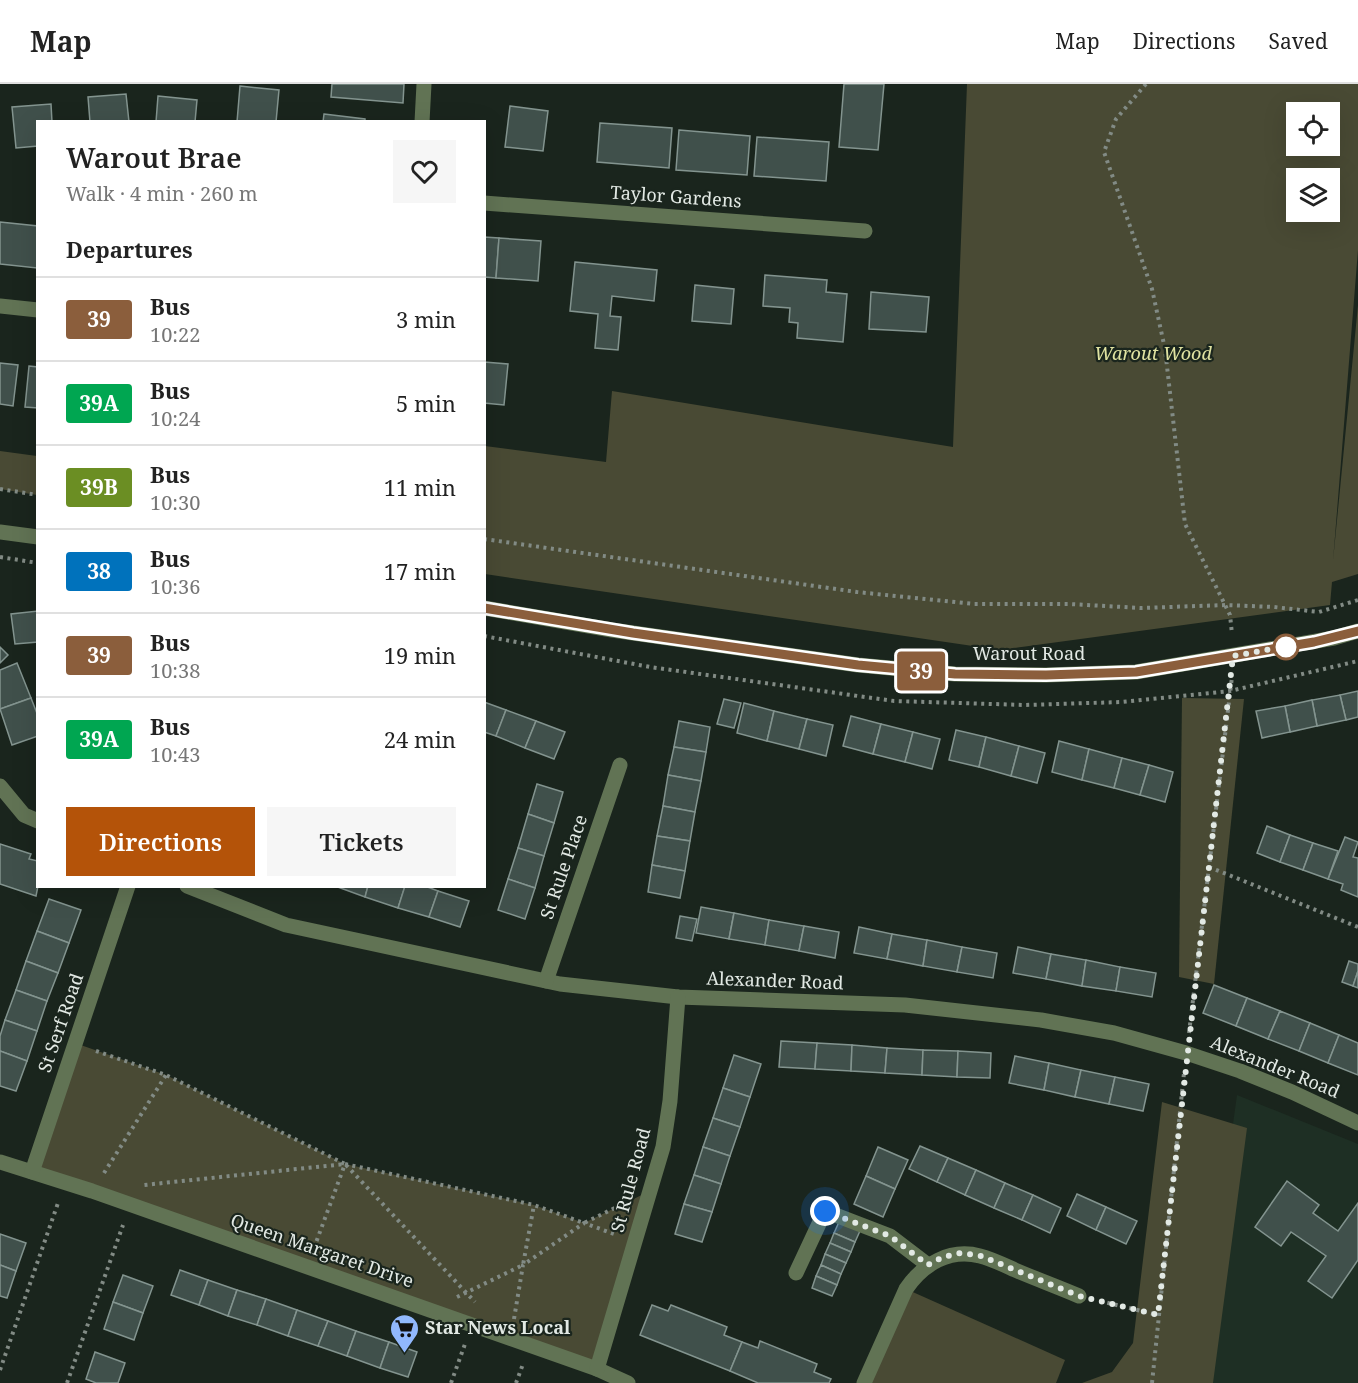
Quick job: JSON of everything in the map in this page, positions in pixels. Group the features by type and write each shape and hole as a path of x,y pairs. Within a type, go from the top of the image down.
{"street":[{"path":"422,120 424,84"},
{"name":"Taylor Gardens","path":"486,203 864,231"},
{"path":"0,306 36,310"},
{"path":"0,532 36,537"},
{"name":"Warout Road","path":"486,608 623,632 858,665 955,674 1046,675 1136,672 1334,638 1358,631"},
{"name":"St Rule Place","path":"546,981 620,765"},
{"path":"0,786 24,815 36,820"},
{"name":"St Serf Road","path":"32,1172 127,888"},
{"name":"Alexander Road","path":"192,888 286,925 546,981 678,997 904,1005 1041,1020 1114,1033 1186,1053 1281,1088 1358,1123"},
{"name":"St Rule Road","path":"597,1369 663,1147 670,1101 678,997"},
{"name":"Queen Margaret Drive","path":"0,1162 66,1182 307,1266 597,1369 628,1383"},
{"path":"796,1273 825,1211 890,1236 928,1265"},
{"path":"864,1383 906,1289 915,1276 928,1265 943,1257 961,1253 981,1256 1079,1296"}],"path":[{"path":"1146,84 1116,119 1104,152 1152,289 1165,349 1185,524 1230,615 1233,656 1186,1053 1152,1383"},
{"path":"0,489 36,495"},
{"path":"486,539 845,590 974,604 1069,604 1141,609 1226,605 1319,612 1358,600"},
{"path":"0,557 36,562"},
{"path":"1209,867 1358,927"},
{"path":"75,1044 166,1075 345,1164 534,1205 634,1242"},
{"path":"92,1191 166,1075"},
{"path":"138,1186 345,1164"},
{"path":"307,1266 345,1164"},
{"path":"345,1164 481,1308"},
{"path":"0,1370 66,1182"},
{"path":"431,1311 523,1265 584,1223 650,1191"},
{"path":"67,1383 130,1205"},
{"path":"511,1340 534,1205"},
{"path":"1079,1296 1158,1315"},
{"path":"451,1383 472,1326"}],"shaded area":[{"path":"1237,1095 1358,1144 1358,1383 1182,1383 1226,1174"}],"green space":[{"name":"Warout Wood","path":"967,84 1358,84 1358,250 1333,561 1358,305 1358,574 1332,582 1330,605 1000,650 486,574 486,446 606,462 612,391 953,447"},
{"path":"0,451 36,456 36,495 0,489"},
{"path":"1182,698 1244,699 1214,984 1179,977"},
{"path":"75,1043 166,1075 345,1164 534,1205 584,1223 650,1191 597,1369 32,1172"},
{"path":"1162,1102 1247,1128 1213,1383 1082,1383 1112,1372 1133,1343"},
{"path":"906,1289 1065,1360 1056,1383 863,1383"}],"building":[{"path":"332,84 404,84 403,103 331,97"},
{"path":"844,84 884,84 878,150 839,147"},
{"path":"240,86 279,90 276,120 237,120"},
{"path":"126,94 129,120 90,120 88,97"},
{"path":"158,96 197,100 195,120 156,120"},
{"path":"51,104 52,120 36,120 36,146 16,148 12,107"},
{"path":"510,106 548,111 543,151 505,147"},
{"path":"324,114 365,119 365,120 323,120"},
{"path":"600,123 672,128 669,168 597,162"},
{"path":"679,130 750,136 747,175 676,170"},
{"path":"757,137 829,142 826,181 754,176"},
{"path":"0,222 36,226 36,268 0,264"},
{"path":"486,237 499,238 496,278 486,277"},
{"path":"499,238 541,241 538,281 496,278"},
{"path":"575,262 657,270 654,301 612,296 610,316 621,317 618,350 595,348 598,314 570,311"},
{"path":"765,275 827,280 826,292 847,294 843,342 797,338 798,323 789,322 790,308 763,306"},
{"path":"695,285 734,289 731,324 692,321"},
{"path":"871,292 929,297 926,332 869,329"},
{"path":"486,362 508,364 504,405 486,403"},
{"path":"0,363 18,365 13,406 0,404"},
{"path":"29,366 36,367 36,408 25,407"},
{"path":"36,611 36,642 15,644 11,614"},
{"path":"0,647 8,655 0,663"},
{"path":"17,663 31,698 0,709 0,670"},
{"path":"1358,691 1358,717 1346,720 1340,695"},
{"path":"1340,695 1346,720 1317,726 1312,700"},
{"path":"31,698 36,711 36,737 12,745 0,709"},
{"path":"724,699 741,703 734,728 717,724"},
{"path":"1312,700 1317,726 1290,732 1285,706"},
{"path":"486,703 506,710 496,736 486,733"},
{"path":"744,703 774,711 767,741 737,733"},
{"path":"1285,706 1290,732 1262,738 1256,711"},
{"path":"506,710 536,721 525,748 496,736"},
{"path":"774,711 807,719 799,749 767,741"},
{"path":"851,716 881,724 873,754 843,746"},
{"path":"807,719 833,725 826,756 799,749"},
{"path":"536,721 565,732 554,759 525,748"},
{"path":"679,721 710,727 706,752 674,747"},
{"path":"881,724 913,732 905,762 873,754"},
{"path":"956,730 986,737 979,767 949,760"},
{"path":"913,732 940,739 932,769 905,762"},
{"path":"986,737 1019,746 1011,776 979,767"},
{"path":"1059,741 1089,749 1082,780 1052,772"},
{"path":"1019,746 1045,753 1037,783 1011,776"},
{"path":"674,747 706,752 701,781 668,775"},
{"path":"1089,749 1122,758 1114,788 1082,780"},
{"path":"1122,758 1149,765 1140,795 1114,788"},
{"path":"1149,765 1173,772 1165,802 1140,795"},
{"path":"668,775 701,781 695,812 663,806"},
{"path":"537,784 563,792 554,823 528,814"},
{"path":"663,806 695,812 690,841 657,836"},
{"path":"528,814 554,823 544,856 518,848"},
{"path":"1267,826 1290,835 1280,862 1257,853"},
{"path":"1290,835 1313,843 1303,870 1280,862"},
{"path":"657,836 690,841 685,871 652,865"},
{"path":"1345,837 1358,842 1353,857 1358,858 1358,897 1341,890 1343,884 1328,879"},
{"path":"1313,843 1338,851 1328,879 1303,870"},
{"path":"0,844 31,854 29,859 36,861 36,896 0,884"},
{"path":"518,848 544,856 535,888 508,879"},
{"path":"652,865 685,871 680,898 648,892"},
{"path":"508,879 535,888 525,919 498,910"},
{"path":"340,888 367,888 365,897"},
{"path":"367,888 404,888 398,908 365,897"},
{"path":"404,888 430,888 438,891 429,917 398,908"},
{"path":"438,891 469,901 460,927 429,917"},
{"path":"49,899 81,910 69,943 37,931"},
{"path":"701,907 734,913 729,939 696,933"},
{"path":"734,913 769,920 765,945 729,939"},
{"path":"680,916 697,919 692,941 676,938"},
{"path":"769,920 804,926 799,951 765,945"},
{"path":"804,926 839,932 835,958 799,951"},
{"path":"859,927 892,934 887,959 854,953"},
{"path":"37,931 69,943 58,973 26,961"},
{"path":"892,934 927,940 923,966 887,959"},
{"path":"927,940 962,947 957,972 923,966"},
{"path":"962,947 997,953 993,978 957,972"},
{"path":"1018,947 1051,954 1046,979 1013,973"},
{"path":"1051,954 1086,960 1082,986 1046,979"},
{"path":"1086,960 1120,967 1116,991 1082,986"},
{"path":"26,961 58,973 47,1001 16,990"},
{"path":"1349,961 1358,964 1353,986 1342,982"},
{"path":"1120,967 1156,973 1152,997 1116,991"},
{"path":"1358,971 1358,988 1353,986"},
{"path":"1214,985 1247,998 1236,1026 1203,1013"},
{"path":"16,990 47,1001 37,1031 5,1020"},
{"path":"1247,998 1280,1011 1268,1039 1236,1026"},
{"path":"1280,1011 1310,1023 1299,1051 1268,1039"},
{"path":"5,1020 37,1031 27,1061 0,1051 0,1036"},
{"path":"1310,1023 1339,1035 1328,1063 1299,1051"},
{"path":"1339,1035 1358,1043 1358,1075 1328,1063"},
{"path":"781,1041 817,1043 815,1069 779,1067"},
{"path":"817,1043 852,1045 851,1071 815,1069"},
{"path":"852,1045 887,1048 885,1073 851,1071"},
{"path":"887,1048 923,1050 922,1075 885,1073"},
{"path":"923,1050 958,1051 957,1077 922,1075"},
{"path":"0,1051 27,1061 16,1091 0,1086"},
{"path":"958,1051 991,1053 990,1078 957,1077"},
{"path":"734,1055 761,1064 750,1097 723,1088"},
{"path":"1015,1056 1049,1063 1044,1090 1009,1083"},
{"path":"1049,1063 1081,1070 1075,1097 1044,1090"},
{"path":"1081,1070 1115,1077 1109,1104 1075,1097"},
{"path":"1115,1077 1149,1084 1143,1111 1109,1104"},
{"path":"723,1088 750,1097 740,1127 713,1118"},
{"path":"713,1118 740,1127 730,1156 703,1147"},
{"path":"920,1146 948,1158 937,1182 909,1169"},
{"path":"703,1147 730,1156 721,1184 694,1175"},
{"path":"878,1147 908,1160 895,1189 866,1176"},
{"path":"948,1158 976,1170 965,1195 937,1182"},
{"path":"976,1170 1005,1183 994,1208 965,1195"},
{"path":"694,1175 721,1184 712,1212 684,1204"},
{"path":"866,1176 895,1189 883,1217 854,1204"},
{"path":"1287,1181 1319,1205 1313,1213 1338,1231 1358,1203 1358,1260 1332,1298 1308,1281 1326,1256 1291,1232 1281,1246 1255,1227"},
{"path":"1005,1183 1033,1195 1022,1220 994,1208"},
{"path":"1077,1194 1106,1207 1096,1230 1067,1216"},
{"path":"1033,1195 1061,1208 1050,1233 1022,1220"},
{"path":"684,1204 712,1212 702,1242 675,1234"},
{"path":"1106,1207 1137,1221 1126,1244 1096,1230"},
{"path":"839,1222 860,1231 855,1242 834,1233"},
{"path":"834,1233 855,1242 851,1252 830,1243"},
{"path":"0,1234 26,1243 16,1271 0,1265"},
{"path":"830,1243 851,1252 846,1263 825,1254"},
{"path":"825,1254 846,1263 841,1274 821,1265"},
{"path":"0,1265 16,1271 7,1298 0,1296"},
{"path":"821,1265 841,1274 837,1285 816,1276"},
{"path":"180,1270 208,1280 199,1305 171,1295"},
{"path":"123,1275 153,1286 143,1313 113,1302"},
{"path":"816,1276 837,1285 832,1296 812,1288"},
{"path":"208,1280 237,1290 228,1316 199,1305"},
{"path":"237,1290 266,1299 257,1325 228,1316"},
{"path":"266,1299 297,1310 288,1336 257,1325"},
{"path":"113,1302 143,1313 134,1340 104,1329"},
{"path":"652,1305 668,1311 671,1305 727,1327 724,1335 742,1342 730,1371 640,1335"},
{"path":"297,1310 328,1321 318,1346 288,1336"},
{"path":"328,1321 356,1331 347,1356 318,1346"},
{"path":"356,1331 389,1342 380,1368 347,1356"},
{"path":"760,1341 817,1364 814,1372 831,1379 829,1383 758,1383 730,1371 742,1342 758,1348"},
{"path":"389,1342 417,1352 408,1377 380,1368"},
{"path":"95,1352 125,1363 118,1383 96,1383 86,1379"}],"bus line":[{"name":"39","path":"486,608 612,630 858,665 955,674 1046,675 1136,672 1314,642 1358,631"}],"place":[{"name":"Star News Local","path":"404,1354"}],"route":[{"path":"825,1211 890,1236 928,1265 943,1257 961,1253 981,1256 1079,1296 1158,1315 1186,1053 1233,656 1294,645 1286,647"}]}
